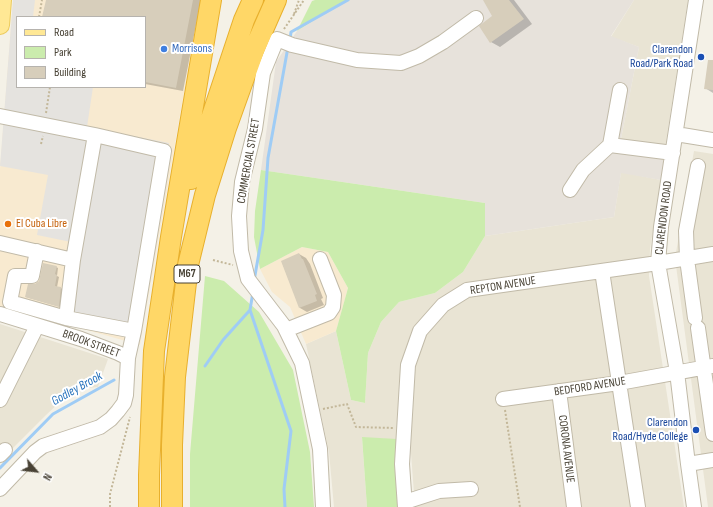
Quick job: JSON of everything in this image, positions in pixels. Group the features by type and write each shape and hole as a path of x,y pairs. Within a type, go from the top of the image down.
{"highway":[{"name":"M67","path":"149,507 148,475 154,351 171,237 211,0"},
{"name":"M67","path":"171,237 244,20 253,0"},
{"name":"M67","path":"172,507 172,445 175,377 188,265 207,188 226,128 254,50 276,0"},
{"name":"M67","path":"254,50 289,8"}],"main road":[{"path":"0,25 2,0"}],"street":[{"name":"CLARENDON ROAD","path":"694,507 677,372 658,263 661,227 696,0"},
{"path":"277,39 292,45 357,60 401,63 419,56 444,42 476,18"},
{"name":"COMMERCIAL STREET","path":"277,39 263,73 255,129 242,182 239,216 241,251 248,279 286,330 302,363 320,449 323,507"},
{"path":"570,190 583,170 610,145 620,90"},
{"path":"0,116 74,130 164,151 134,331 128,358"},
{"path":"676,134 713,140"},
{"path":"66,318 73,260 95,135"},
{"path":"610,145 673,153"},
{"path":"698,166 686,231 687,258 696,323 708,367 713,434"},
{"path":"0,243 73,260"},
{"path":"37,251 32,276 15,276 10,302 66,318 134,331"},
{"name":"REPTON AVENUE","path":"405,504 402,464 408,365 420,331 443,305 467,290 713,254"},
{"path":"286,330 329,313 333,307 334,295 320,259"},
{"path":"602,271 638,507"},
{"name":"BROOK STREET","path":"0,314 81,339 128,358 126,395 118,411 111,419 100,427 43,446 35,452 0,489"},
{"path":"0,400 37,326"},
{"name":"BEDFORD AVENUE","path":"503,399 619,383 708,367"},
{"name":"CORONA AVENUE","path":"559,391 574,507"},
{"path":"688,464 713,460"},
{"path":"405,504 438,491 471,489"}],"path":[{"path":"39,16 42,0"},
{"path":"277,39 289,8 299,0"},
{"path":"289,8 304,0"},
{"path":"212,260 236,266 244,263"},
{"path":"503,399 520,507"},
{"path":"312,411 348,404 356,427 404,428"},
{"path":"110,507 110,494 130,415"}],"shaded area":[{"path":"13,0 200,0 140,345 2,306 0,309 0,169"},
{"path":"13,0 35,0 33,16 16,16 16,88 93,88 87,127 169,143 131,339 61,320 71,242 37,235 48,175 0,166"},
{"path":"346,0 634,0 611,36 639,47 621,139 665,148 661,180 621,173 614,217 485,236 485,203 261,170 276,62 297,31"},
{"path":"634,0 688,0 665,148 621,139 639,47 611,37"},
{"path":"694,151 713,154 713,507 708,507 675,258"},
{"path":"621,172 661,180 650,249 649,276 684,507 415,507 410,440 362,438 367,507 334,507 329,452 306,344 336,331 351,400 365,403 368,353 381,322 399,302 435,293 463,272 485,236 614,217"},
{"path":"302,247 328,252 348,288 336,331 306,344 290,307 272,292 260,269"},
{"path":"0,324 108,359 98,387 88,388 61,401 0,461"}],"green space":[{"path":"346,0 297,31 312,1"},
{"path":"261,170 485,203 485,236 463,272 435,293 399,302 381,322 368,353 365,403 351,400 336,331 348,288 328,252 302,247 260,269 254,237 255,211"},
{"path":"205,276 224,281 259,312 293,370 310,452 314,507 190,507 190,454"},
{"path":"362,437 397,439 399,507 367,507"}],"building":[{"name":"Morrisons","path":"46,0 193,0 176,88 146,82 146,16 42,16"},
{"path":"483,0 509,0 524,19 490,43 479,26 492,16"},
{"path":"708,60 713,60 713,90 704,89"},
{"path":"299,253 303,259 317,294 315,295 317,301 299,308 281,261"},
{"path":"43,263 57,266 55,286 61,287 59,307 25,297 28,284 35,284 39,281"}],"waterway":[{"path":"290,40 291,32 348,0"},
{"path":"254,281 263,230 268,158 288,47"},
{"path":"253,292 250,310 291,431 284,489 285,507"},
{"name":"Godley Brook","path":"205,366 223,340 250,310"},
{"name":"Godley Brook","path":"0,468 53,414 114,380"}],"place":[{"name":"Morrisons","path":"164,49"},
{"name":"Clarendon Road/Park Road","path":"701,57"},
{"name":"El Cuba Libre","path":"8,224"},
{"name":"Clarendon Road/Hyde College","path":"696,430"}]}
